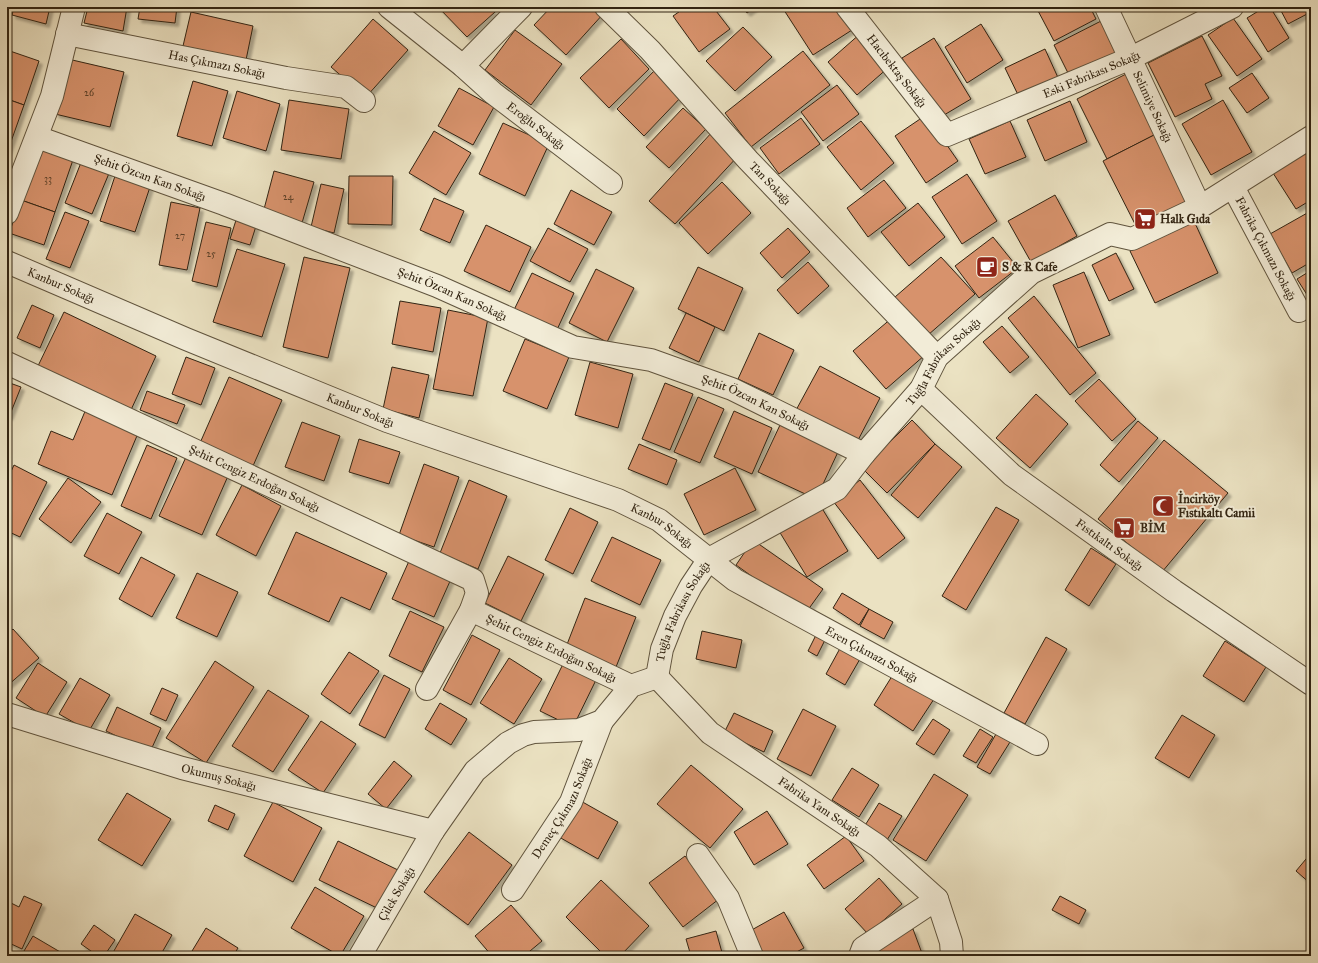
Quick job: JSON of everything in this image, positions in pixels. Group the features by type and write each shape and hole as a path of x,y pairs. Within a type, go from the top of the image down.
{"street":[{"path":"7,213 52,96 74,7"},
{"name":"Eroğlu Sokağı","path":"389,7 463,66 493,94 610,183"},
{"path":"463,66 522,7"},
{"name":"Tan Sokağı","path":"606,7 650,50 748,160 937,357"},
{"name":"Hacıbektaş Sokağı","path":"847,7 947,135"},
{"name":"Selimiye Sokağı","path":"1106,7 1200,207"},
{"name":"Eski Fabrikası Sokağı","path":"947,135 1131,58 1232,7"},
{"name":"Has Çıkmazı Sokağı","path":"67,34 286,78 346,87 364,101"},
{"name":"Şehit Özcan Kan Sokağı","path":"37,137 224,204 437,286 573,348 651,360 732,390 864,454"},
{"name":"Tuğla Fabrikası Sokağı","path":"657,677 662,649 675,616 708,559 837,488 864,454 921,389 937,357 1031,273 1110,234 1132,238 1200,207 1311,137"},
{"name":"Fabrika Çıkmazı Sokağı","path":"1233,187 1299,311"},
{"name":"Kanbur Sokağı","path":"7,262 186,339 387,421 618,500 659,520 708,559"},
{"name":"Şehit Cengiz Erdoğan Sokağı","path":"7,363 473,580 477,593 471,610 427,689"},
{"name":"Fıstıkaltı Sokağı","path":"921,389 1012,476 1174,591 1311,684"},
{"name":"Eren Çıkmazı Sokağı","path":"708,559 735,580 1037,744"},
{"name":"Şehit Cengiz Erdoğan Sokağı","path":"471,610 632,686"},
{"path":"602,721 632,686 657,677"},
{"name":"Fabrika Yanı Sokağı","path":"657,677 710,732 878,846 937,899"},
{"name":"Okumuş Sokağı","path":"7,714 182,768 433,831"},
{"name":"Çilek Sokağı","path":"360,956 433,831 475,770 508,743 523,735 534,732 579,730 602,721"},
{"name":"Demeç Çıkmazı Sokağı","path":"514,890 571,802 602,721"},
{"path":"698,855 728,898 752,956"},
{"path":"860,956 864,948 937,899 951,942 952,956"}],"building":[{"path":"14,7 50,7 46,24 12,15"},
{"path":"88,7 127,7 123,31 84,23"},
{"path":"140,7 177,7 175,23 138,19"},
{"path":"438,7 490,7 495,12 467,37"},
{"path":"551,7 598,7 604,13 566,55 534,25"},
{"path":"686,7 713,7 730,29 699,52 673,16"},
{"path":"742,7 755,7 747,13"},
{"path":"782,7 837,7 852,30 813,55"},
{"path":"1036,7 1090,7 1096,19 1054,41"},
{"path":"1265,7 1270,7 1289,38 1268,52 1247,18"},
{"path":"1279,7 1305,7 1309,13 1288,24"},
{"path":"191,12 253,26 246,60 183,46"},
{"path":"1233,18 1262,59 1237,76 1208,35"},
{"path":"373,19 408,50 366,97 331,67"},
{"path":"1103,20 1120,53 1071,79 1054,45"},
{"path":"981,24 1003,60 967,83 945,47"},
{"path":"743,27 772,57 735,91 706,61"},
{"path":"515,30 562,64 531,105 485,70"},
{"path":"861,33 889,67 857,95 828,62"},
{"path":"1202,36 1222,76 1205,84 1212,99 1175,117 1148,63"},
{"path":"934,38 971,99 939,118 902,58"},
{"path":"621,39 649,69 609,108 580,78"},
{"path":"1045,49 1060,82 1021,101 1005,68"},
{"path":"7,50 39,61 24,105 7,99"},
{"path":"803,51 830,85 751,147 725,113"},
{"path":"68,59 124,72 110,127 55,114"},
{"path":"657,68 684,94 644,136 617,109"},
{"path":"1128,73 1158,133 1107,159 1077,99"},
{"path":"1252,73 1269,98 1247,113 1229,88"},
{"path":"193,81 228,91 212,146 177,136"},
{"path":"837,85 859,114 823,141 801,112"},
{"path":"459,88 494,107 473,145 438,126"},
{"path":"237,91 280,104 266,151 223,138"},
{"path":"7,99 24,105 7,153"},
{"path":"289,100 349,109 341,159 281,150"},
{"path":"1223,100 1252,152 1211,175 1182,124"},
{"path":"1070,101 1087,142 1045,161 1027,120"},
{"path":"683,108 706,129 669,168 646,147"},
{"path":"926,115 958,161 926,183 895,136"},
{"path":"801,118 820,144 779,174 760,148"},
{"path":"861,121 894,163 861,190 827,147"},
{"path":"1010,121 1026,157 985,174 969,139"},
{"path":"503,123 549,144 525,196 479,174"},
{"path":"434,131 471,153 446,195 409,173"},
{"path":"713,131 739,155 675,224 649,201"},
{"path":"1158,133 1191,199 1136,226 1103,161"},
{"path":"41,145 74,157 55,212 21,200"},
{"path":"1311,149 1311,200 1296,209 1273,173"},
{"path":"82,160 110,171 92,214 65,203"},
{"path":"274,171 314,182 302,223 263,213"},
{"path":"116,173 151,184 135,232 100,221"},
{"path":"967,174 997,221 962,244 932,197"},
{"path":"349,176 393,176 392,225 348,224"},
{"path":"884,180 906,208 868,237 847,208"},
{"path":"722,182 751,213 708,254 679,223"},
{"path":"321,184 344,189 334,233 311,227"},
{"path":"571,190 612,212 594,245 554,224"},
{"path":"1055,195 1077,236 1031,262 1008,221"},
{"path":"434,198 464,211 450,243 420,230"},
{"path":"21,200 55,212 44,245 9,233"},
{"path":"171,202 200,208 187,270 159,265"},
{"path":"918,203 945,237 909,266 881,232"},
{"path":"65,212 89,221 70,268 46,259"},
{"path":"1309,212 1311,216 1311,262 1292,273 1270,234"},
{"path":"237,217 257,223 250,245 230,239"},
{"path":"1194,221 1218,273 1155,303 1130,251"},
{"path":"206,222 231,228 217,287 192,281"},
{"path":"486,225 531,247 510,292 464,271"},
{"path":"548,228 588,249 570,282 530,261"},
{"path":"788,228 810,252 782,278 760,253"},
{"path":"993,237 1018,268 979,298 955,266"},
{"path":"237,249 285,264 262,337 213,322"},
{"path":"1116,253 1134,289 1109,301 1092,265"},
{"path":"304,257 350,268 328,358 283,347"},
{"path":"941,257 975,294 928,335 895,297"},
{"path":"808,262 829,286 798,314 777,290"},
{"path":"698,267 743,288 724,331 678,309"},
{"path":"596,269 634,288 607,342 569,323"},
{"path":"1310,271 1311,272 1311,301 1297,279"},
{"path":"1084,272 1110,335 1078,348 1053,285"},
{"path":"532,273 574,293 555,334 512,314"},
{"path":"1034,296 1096,373 1070,395 1008,318"},
{"path":"400,301 441,308 433,352 392,344"},
{"path":"32,305 54,315 40,348 17,338"},
{"path":"448,310 488,318 473,396 433,389"},
{"path":"64,312 156,356 130,412 37,368"},
{"path":"686,313 715,327 699,362 669,348"},
{"path":"893,317 925,355 886,389 853,351"},
{"path":"1002,326 1029,357 1010,373 983,342"},
{"path":"759,333 794,350 773,395 738,379"},
{"path":"525,339 569,357 547,409 503,391"},
{"path":"186,357 215,368 201,405 172,394"},
{"path":"590,362 633,374 618,428 575,415"},
{"path":"820,366 880,398 856,444 795,412"},
{"path":"392,367 429,375 419,418 383,409"},
{"path":"229,377 282,400 253,466 200,443"},
{"path":"1099,379 1136,419 1112,441 1075,401"},
{"path":"7,382 21,387 9,417 7,416"},
{"path":"665,383 693,394 670,450 642,439"},
{"path":"147,391 185,405 177,424 140,410"},
{"path":"1036,394 1068,424 1030,468 996,438"},
{"path":"698,397 724,409 700,463 674,452"},
{"path":"86,409 139,431 112,495 38,464 51,431 73,440"},
{"path":"734,411 772,428 752,474 714,457"},
{"path":"912,420 935,444 887,493 863,469"},
{"path":"1138,421 1158,438 1119,482 1100,465"},
{"path":"302,422 340,436 324,481 285,467"},
{"path":"780,425 838,452 816,499 758,472"},
{"path":"359,439 400,452 389,484 349,472"},
{"name":"İncirköy Fıstıkaltı Camii","path":"1164,440 1228,493 1162,572 1098,519"},
{"path":"639,444 677,460 667,485 628,469"},
{"path":"935,444 962,467 918,518 891,495"},
{"path":"147,445 177,458 151,519 121,506"},
{"path":"186,457 228,476 202,535 159,516"},
{"path":"424,464 459,477 434,547 399,535"},
{"path":"14,465 47,482 20,537 7,531 7,480"},
{"path":"735,468 756,510 704,535 684,494"},
{"path":"68,478 101,502 71,543 39,519"},
{"path":"469,480 507,496 478,569 440,553"},
{"path":"860,480 905,538 878,559 833,501"},
{"path":"242,485 281,506 256,556 216,535"},
{"path":"820,505 848,551 807,577 779,531"},
{"path":"996,507 1019,520 966,610 942,596"},
{"path":"570,508 598,522 573,574 545,560"},
{"path":"107,513 142,532 119,574 84,556"},
{"path":"296,532 387,573 370,610 341,597 329,622 268,594"},
{"path":"612,537 661,560 640,605 591,581"},
{"path":"753,540 823,589 805,614 736,565"},
{"path":"1091,548 1116,564 1089,606 1065,590"},
{"path":"508,556 544,574 521,621 485,603"},
{"path":"141,557 175,575 152,617 119,599"},
{"path":"409,561 451,579 434,617 392,599"},
{"path":"197,573 238,592 217,637 176,618"},
{"path":"842,593 869,609 859,625 833,608"},
{"path":"585,598 636,617 616,667 566,647"},
{"path":"869,609 893,622 884,639 860,626"},
{"path":"410,611 444,627 422,672 389,656"},
{"path":"13,629 39,658 7,686 7,634"},
{"path":"702,631 742,640 736,668 696,659"},
{"path":"817,633 826,638 817,656 808,651"},
{"path":"472,635 500,650 471,705 443,690"},
{"path":"1046,637 1067,649 1025,724 1004,713"},
{"path":"844,641 864,652 845,685 826,674"},
{"path":"1225,641 1266,667 1244,702 1203,676"},
{"path":"349,652 379,671 350,714 321,694"},
{"path":"509,658 542,679 514,724 480,703"},
{"path":"215,661 254,687 206,763 166,738"},
{"path":"38,663 67,682 45,717 16,698"},
{"path":"563,664 596,680 573,727 540,711"},
{"path":"894,673 934,699 913,731 874,705"},
{"path":"384,675 410,689 385,738 359,725"},
{"path":"80,678 110,695 89,731 59,714"},
{"path":"162,688 178,695 166,721 150,714"},
{"path":"268,690 309,716 273,772 232,746"},
{"path":"440,703 467,719 451,745 425,729"},
{"path":"117,707 161,728 150,752 106,731"},
{"path":"803,709 836,726 811,776 777,759"},
{"path":"734,713 773,731 764,752 724,733"},
{"path":"1182,715 1215,735 1189,778 1155,758"},
{"path":"933,719 950,730 934,755 916,744"},
{"path":"321,721 356,744 323,793 288,770"},
{"path":"980,729 993,737 976,763 963,756"},
{"path":"996,734 1010,742 990,774 977,767"},
{"path":"394,761 412,776 386,809 368,794"},
{"path":"691,765 743,809 710,848 657,804"},
{"path":"852,768 879,785 859,817 832,800"},
{"path":"934,774 968,795 926,861 893,840"},
{"path":"127,793 171,819 142,866 98,840"},
{"path":"579,800 618,822 598,859 559,837"},
{"path":"273,802 322,828 293,882 244,856"},
{"path":"879,803 902,816 887,840 864,827"},
{"path":"215,805 235,814 228,830 208,821"},
{"path":"767,811 788,844 754,865 734,832"},
{"path":"469,832 512,865 468,925 424,892"},
{"path":"846,836 864,861 824,889 807,865"},
{"path":"338,841 398,870 379,909 319,880"},
{"path":"1311,853 1311,884 1296,871"},
{"path":"685,856 719,899 683,927 649,883"},
{"path":"879,878 902,904 868,934 845,909"},
{"path":"601,880 649,926 620,956 605,956 566,917"},
{"path":"315,887 364,916 340,956 291,928"},
{"path":"24,896 42,904 22,949 7,942 7,901 19,907"},
{"path":"1060,896 1086,910 1079,924 1052,910"},
{"path":"511,905 542,941 524,956 492,956 475,936"},
{"path":"784,912 804,948 789,956 762,956 748,932"},
{"path":"135,914 172,935 160,956 111,956"},
{"path":"94,925 115,940 104,956 98,956 81,944"},
{"path":"206,928 238,948 233,956 189,956"},
{"path":"913,929 923,956 880,956 875,943"},
{"path":"716,931 723,956 691,956 686,939"},
{"path":"33,936 67,956 21,956"}],"place":[{"name":"Halk Gıda","path":"1145,219"},
{"name":"S & R Cafe","path":"987,267"},
{"name":"İncirköy Fıstıkaltı Camii","path":"1163,506"},
{"name":"BİM","path":"1124,528"}]}
